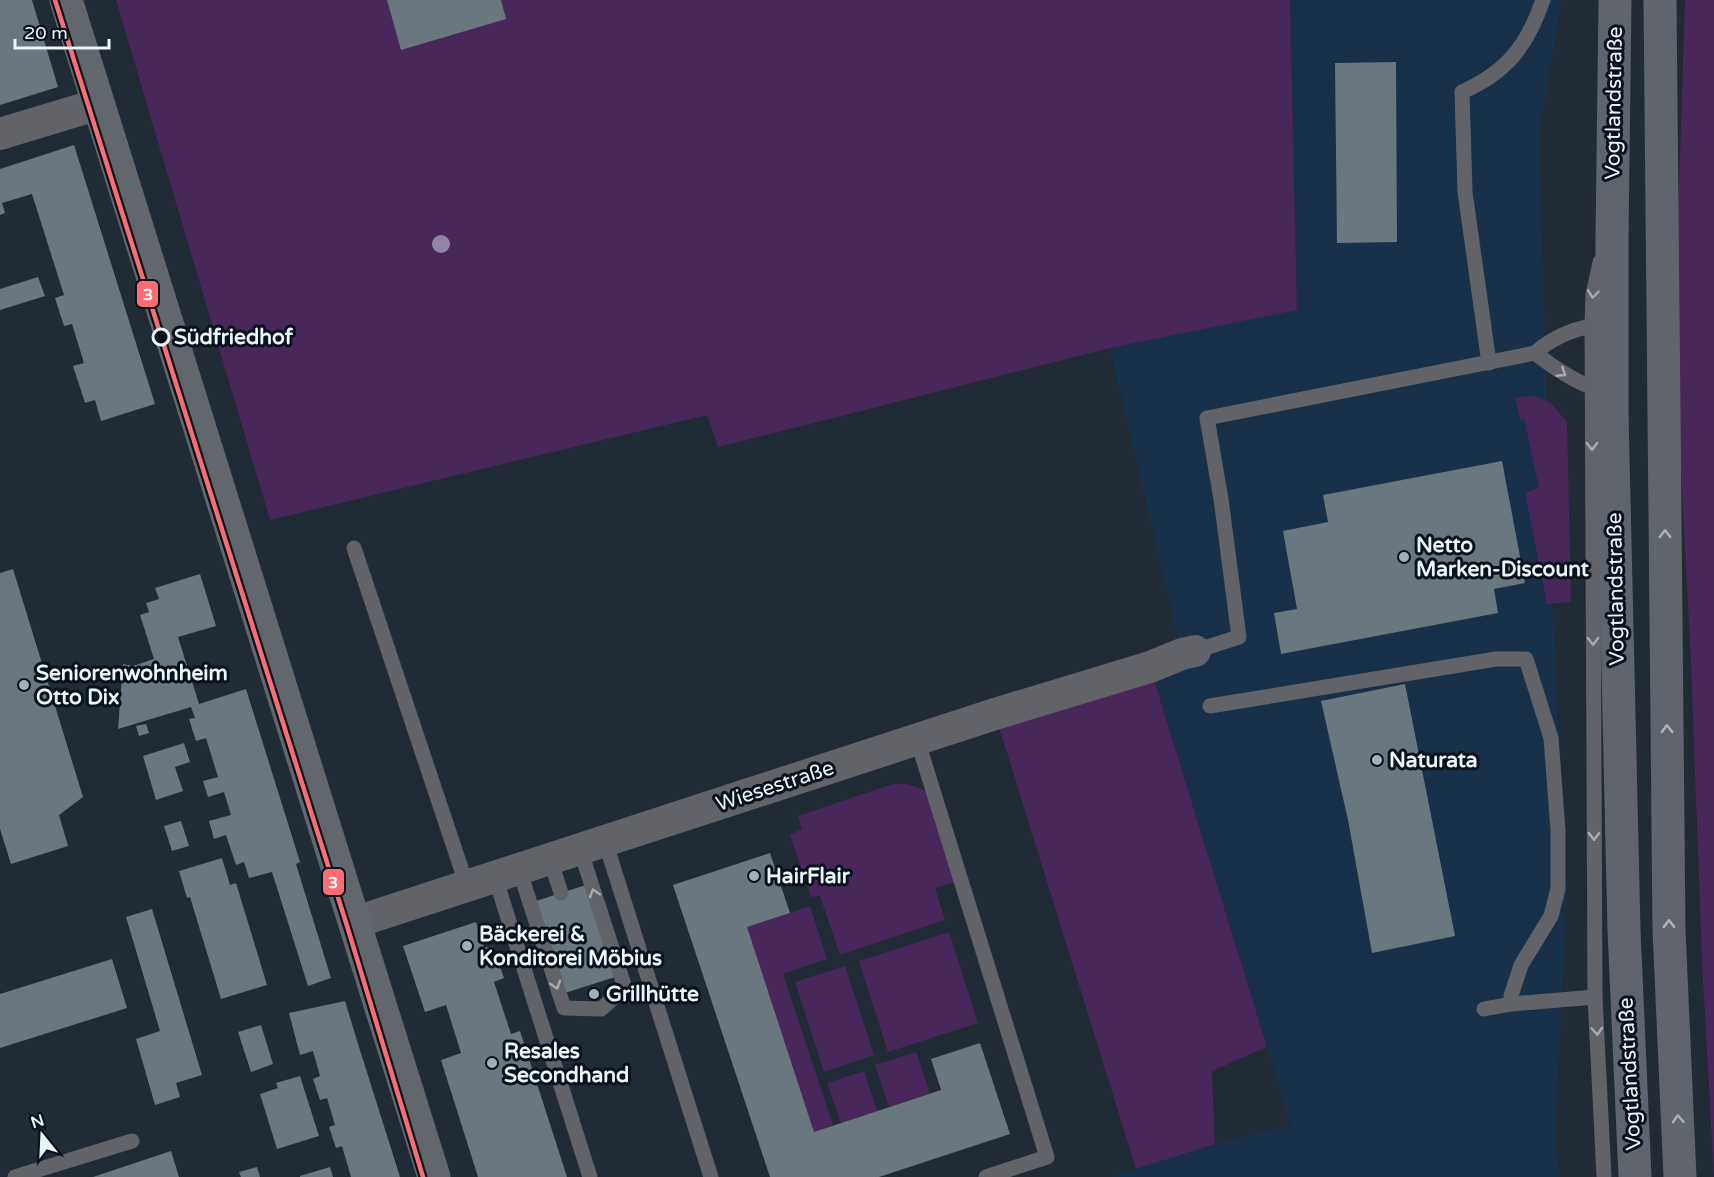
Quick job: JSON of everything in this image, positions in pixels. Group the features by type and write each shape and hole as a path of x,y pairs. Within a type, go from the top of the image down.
{"main road":[{"name":"Vogtlandstraße","path":"1615,0 1612,413 1624,919 1635,1177"},
{"path":"1660,0 1669,930 1680,1177"}],"street":[{"path":"66,0 434,1177"},
{"path":"0,134 99,104"},
{"name":"Wiesestraße","path":"356,922 1195,651"}],"lane":[{"path":"1489,363 1465,192 1462,92 1479,85 1514,56 1534,26 1543,0"},
{"path":"1604,1177 1595,997 1591,387 1593,295 1598,265 1612,240"},
{"path":"1195,651 1239,637 1221,499 1207,418 1535,353 1558,335 1592,326"},
{"path":"1535,353 1558,371 1591,387"},
{"path":"354,548 494,877 564,1008 601,1009 625,988 593,845"},
{"path":"1210,706 1496,659 1526,659 1551,738 1558,830 1558,889 1551,916 1521,965 1511,996 1511,1004"},
{"path":"917,739 1047,1157 986,1177"},
{"path":"593,845 711,1177"},
{"path":"550,859 561,893"},
{"path":"494,877 590,1177"},
{"path":"1484,1009 1511,1004 1595,997"},
{"path":"15,1177 132,1141"}],"shaded area":[{"name":"Südfriedhof","path":"116,0 1290,0 1297,310 1110,348 718,447 707,415 270,520"},
{"path":"1290,0 1562,0 1539,131 1553,614 1567,890 1555,1142 1560,1177 1110,1177 1215,1144 1291,1125 1150,667 1182,653 1110,348 1297,310"},
{"path":"1685,0 1714,0 1714,1177 1702,962 1691,663 1680,450 1678,219"},
{"path":"1533,395 1550,402 1567,422 1571,602 1547,604 1525,493 1539,488 1524,419 1520,420 1515,398"},
{"path":"1150,667 1267,1047 1212,1071 1215,1144 1136,1169 995,714"},
{"path":"893,784 906,784 922,789 935,798 960,880 935,888 945,920 840,955 820,896 811,897 790,835 802,829 798,816"},
{"path":"810,906 827,959 783,974 833,1125 814,1132 747,927"},
{"path":"949,932 978,1023 888,1052 859,961"},
{"path":"845,966 874,1055 824,1072 795,982"},
{"path":"916,1052 930,1093 889,1107 875,1065"},
{"path":"864,1071 877,1111 841,1123 827,1083"}],"building":[{"path":"0,0 32,0 58,87 0,105"},
{"path":"387,0 501,0 506,19 401,50"},
{"path":"1396,62 1397,242 1337,243 1335,63"},
{"path":"74,145 155,404 101,421 95,400 85,403 73,366 84,363 72,324 64,326 55,298 64,295 32,194 2,203 5,213 0,215 0,169"},
{"path":"38,277 45,296 0,310 0,289"},
{"name":"Netto Marken-Discount","path":"1502,461 1525,583 1494,589 1498,613 1281,654 1274,613 1297,609 1283,531 1328,522 1323,495"},
{"name":"Seniorenwohnheim Otto Dix","path":"13,569 83,797 59,815 68,846 11,864 0,829 0,573"},
{"path":"200,574 216,626 178,637 199,704 246,689 300,862 296,864 331,978 308,986 272,872 249,878 244,862 236,865 226,835 214,839 209,821 231,815 224,792 208,797 203,781 218,777 206,738 196,741 189,719 195,718 191,707 118,729 123,664 133,666 154,659 140,615 149,612 146,603 159,599 155,588"},
{"name":"Naturata","path":"1405,684 1455,936 1372,953 1348,820 1321,701"},
{"path":"146,724 149,733 139,736 136,726"},
{"path":"184,743 190,762 175,767 183,791 156,800 143,756"},
{"path":"181,821 189,846 172,851 164,826"},
{"path":"770,853 790,913 747,927 814,1132 941,1090 931,1059 980,1043 1010,1134 879,1177 770,1177 673,885"},
{"path":"222,858 230,885 236,883 267,985 221,999 190,897 187,898 179,871"},
{"path":"586,885 615,977 565,993 536,901"},
{"path":"152,909 202,1075 176,1083 180,1097 155,1105 136,1039 160,1031 126,917"},
{"path":"476,922 484,948 493,946 504,978 494,982 511,1034 520,1031 567,1177 478,1177 441,1060 461,1053 446,1005 425,1012 403,946"},
{"path":"112,959 127,1008 0,1048 0,994"},
{"path":"345,1001 400,1177 351,1177 342,1146 336,1148 329,1127 335,1125 327,1098 320,1100 313,1079 320,1076 313,1051 300,1055 289,1013"},
{"path":"261,1025 273,1064 251,1072 238,1032"},
{"path":"300,1076 319,1136 277,1149 260,1094 278,1088 276,1083"},
{"path":"171,1151 179,1177 93,1177"},
{"path":"257,1167 260,1177 241,1177 239,1172"},
{"path":"330,1167 333,1177 300,1177 300,1176"}],"transit line":[{"name":"3","path":"55,0 348,929 423,1177"}],"place":[{"name":"Südfriedhof","path":"161,337"},
{"name":"Netto Marken-Discount","path":"1404,557"},
{"name":"Seniorenwohnheim Otto Dix","path":"24,685"},
{"name":"Naturata","path":"1377,760"},
{"name":"HairFlair","path":"754,876"},
{"name":"Bäckerei & Konditorei Möbius","path":"467,946"},
{"name":"Grillhütte","path":"594,994"},
{"name":"Resales Secondhand","path":"492,1063"}]}
